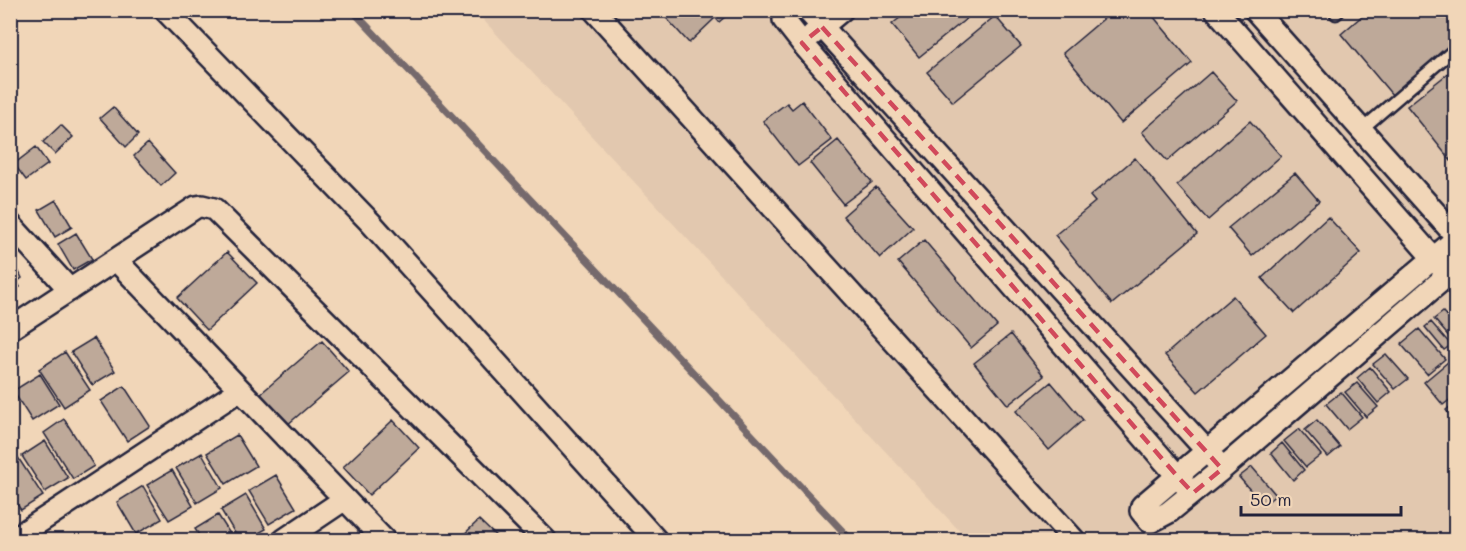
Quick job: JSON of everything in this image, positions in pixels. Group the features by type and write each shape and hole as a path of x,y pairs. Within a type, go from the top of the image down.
{"street":[{"path":"165,10 371,223 656,540"},
{"path":"594,10 1074,540"},
{"path":"790,10 784,20 802,43 1193,493"},
{"path":"807,10 1222,469"},
{"path":"802,43 842,10"},
{"path":"1215,10 1433,258 1453,275 1193,493 1169,512 1154,521 1149,521 1141,511 1142,506 1433,258 1455,238 1255,10"},
{"path":"10,329 196,207 214,209 545,540"},
{"path":"10,224 70,290"},
{"path":"116,260 384,540"},
{"path":"12,540 240,390"},
{"path":"284,540 345,499"}],"lane":[{"path":"1361,130 1455,48"}],"highlighted area":[{"path":"822,27 1222,469 1193,493 1177,476 802,43"}],"shaded area":[{"path":"475,11 1455,11 1455,540 968,540"}],"building":[{"path":"659,10 705,10 714,19 689,43"},
{"path":"709,10 733,10 719,22"},
{"path":"910,10 977,10 919,57 892,24"},
{"path":"1114,10 1148,10 1192,63 1121,123 1063,53"},
{"path":"1369,10 1456,10 1456,31 1450,36 1456,44 1393,96 1341,34"},
{"path":"995,16 1021,46 953,102 927,72"},
{"path":"1456,67 1456,157 1451,161 1407,106"},
{"path":"1211,72 1237,101 1167,161 1142,132"},
{"path":"802,101 832,140 798,166 763,121 787,103 792,109"},
{"path":"113,107 138,135 126,147 100,118"},
{"path":"1250,121 1281,156 1208,220 1177,185"},
{"path":"61,125 73,137 55,154 43,142"},
{"path":"838,140 872,182 843,204 810,163"},
{"path":"148,143 175,173 161,186 134,156"},
{"path":"36,147 48,164 26,180 14,164"},
{"path":"1135,158 1197,234 1112,304 1055,235 1095,202 1090,196"},
{"path":"1295,173 1319,201 1252,256 1228,228"},
{"path":"876,187 913,228 880,258 843,216"},
{"path":"56,200 72,227 55,237 39,210"},
{"path":"1328,217 1361,253 1294,313 1262,278"},
{"path":"76,233 92,259 73,270 58,244"},
{"path":"924,240 997,326 971,348 898,262"},
{"path":"227,252 257,283 207,330 177,298"},
{"path":"18,270 22,278 17,282 20,287 10,292 10,275"},
{"path":"1233,296 1266,334 1198,392 1165,355"},
{"path":"1443,312 1456,327 1456,336 1451,339 1434,319"},
{"path":"1431,322 1451,345 1444,350 1425,327"},
{"path":"1419,329 1445,359 1427,374 1401,344"},
{"path":"1011,334 1044,376 1008,405 974,363"},
{"path":"94,338 115,371 92,385 71,352"},
{"path":"322,341 349,372 287,425 260,394"},
{"path":"65,352 90,390 64,407 39,369"},
{"path":"1386,354 1408,379 1395,389 1373,364"},
{"path":"1448,362 1456,371 1456,395 1443,405 1424,382"},
{"path":"1370,367 1391,392 1378,403 1357,378"},
{"path":"40,374 59,404 32,421 13,391"},
{"path":"1051,382 1083,420 1049,450 1016,411"},
{"path":"1357,383 1378,407 1366,417 1345,392"},
{"path":"124,386 150,426 127,441 101,401"},
{"path":"1341,392 1362,417 1347,429 1326,404"},
{"path":"1456,402 1456,419 1454,420 1446,410"},
{"path":"64,419 94,466 73,479 44,433"},
{"path":"393,420 419,448 369,495 343,467"},
{"path":"1317,420 1340,447 1328,457 1305,430"},
{"path":"1299,429 1321,455 1306,467 1284,441"},
{"path":"237,435 256,466 226,484 207,453"},
{"path":"45,441 68,478 45,492 22,456"},
{"path":"1282,443 1304,470 1293,480 1271,453"},
{"path":"202,453 222,488 197,503 176,468"},
{"path":"17,456 43,496 21,510 10,494 10,460"},
{"path":"1252,467 1276,495 1263,505 1239,477"},
{"path":"172,470 193,506 169,520 147,485"},
{"path":"276,475 296,508 269,524 249,491"},
{"path":"143,486 162,519 136,534 117,502"},
{"path":"246,495 266,529 246,540 239,540 221,510"},
{"path":"218,515 234,540 202,540 195,529"},
{"path":"479,520 500,540 458,540"}],"waterway":[{"path":"352,10 851,540"}]}
